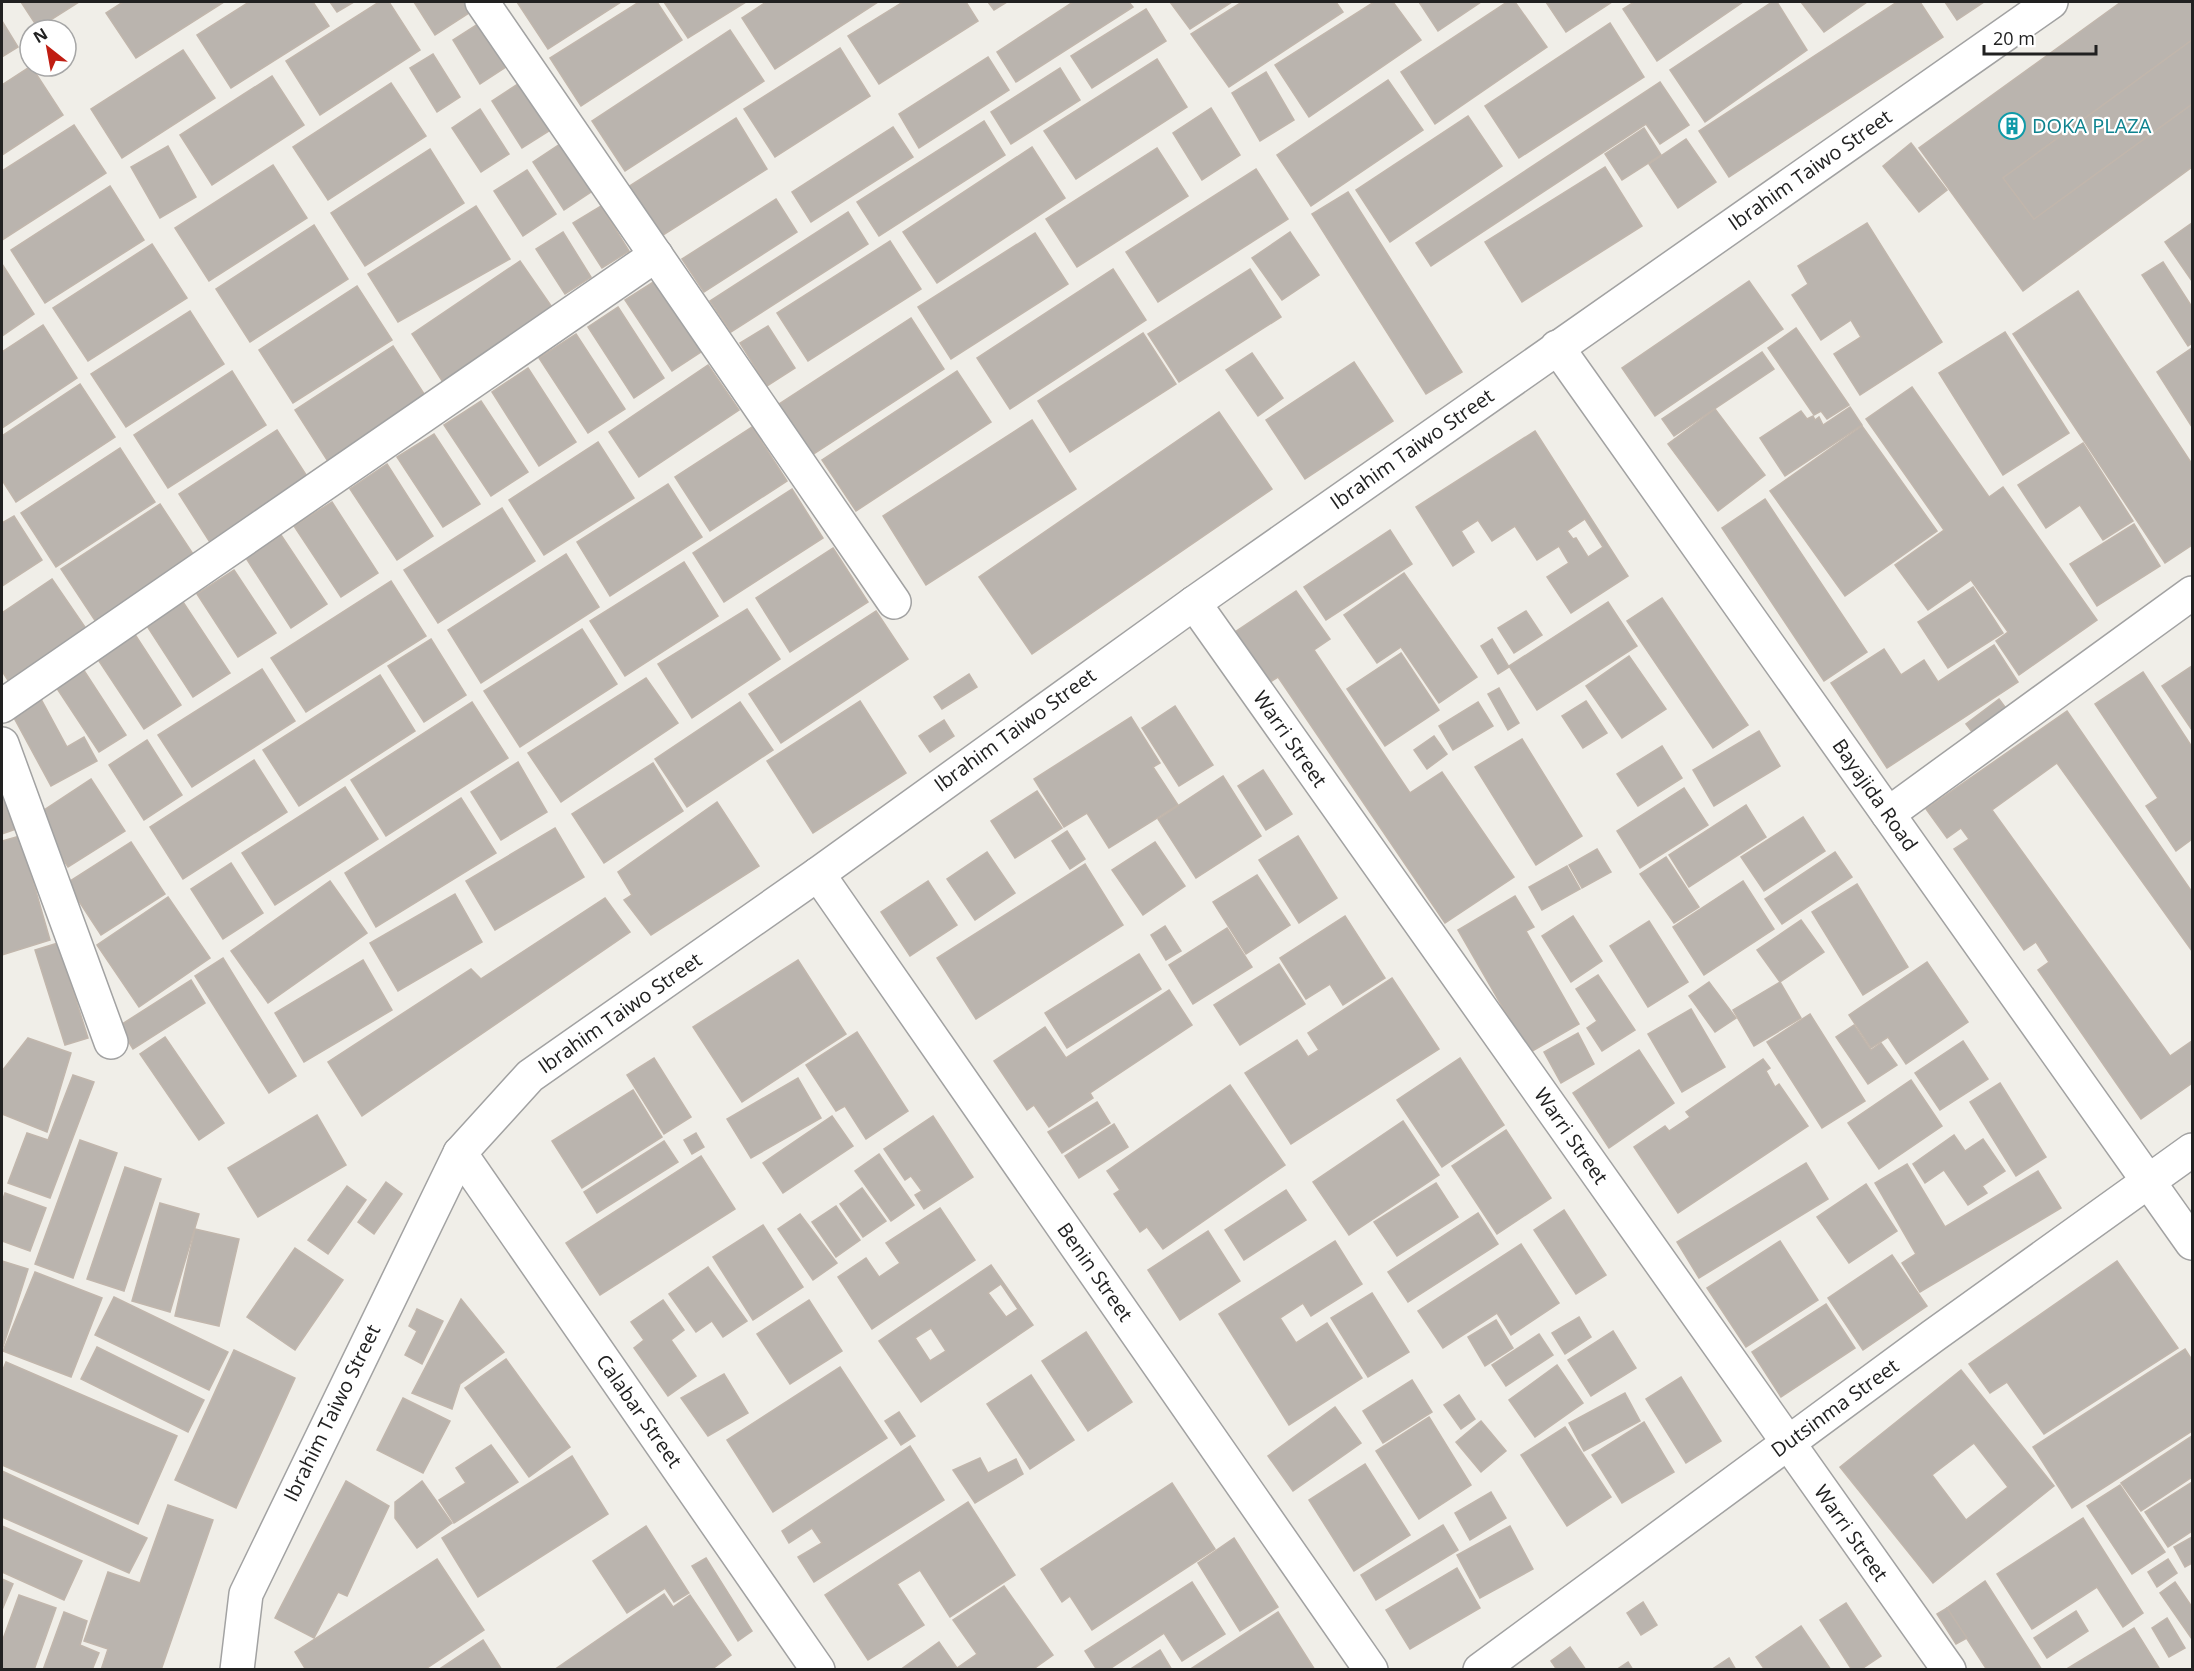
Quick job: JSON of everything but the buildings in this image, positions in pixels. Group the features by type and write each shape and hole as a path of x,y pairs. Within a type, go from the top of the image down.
{"street":[{"path":"482,2 894,603"},
{"name":"Ibrahim Taiwo Street","path":"237,1670 246,1594 281,1517 460,1153 530,1076 818,874 1194,603 2051,2"},
{"path":"2,705 656,255"},
{"name":"Bayajida Road","path":"1557,347 2193,1243"},
{"path":"1888,814 2193,593"},
{"name":"Warri Street","path":"1194,603 1949,1670"},
{"path":"2,744 111,1042"},
{"name":"Benin Street","path":"818,874 1371,1670"},
{"name":"Dutsinma Street","path":"1480,1670 1787,1443 2193,1150"},
{"name":"Calabar Street","path":"460,1153 818,1670"}],"place":[{"name":"DOKA PLAZA","path":"2012,126"}]}
